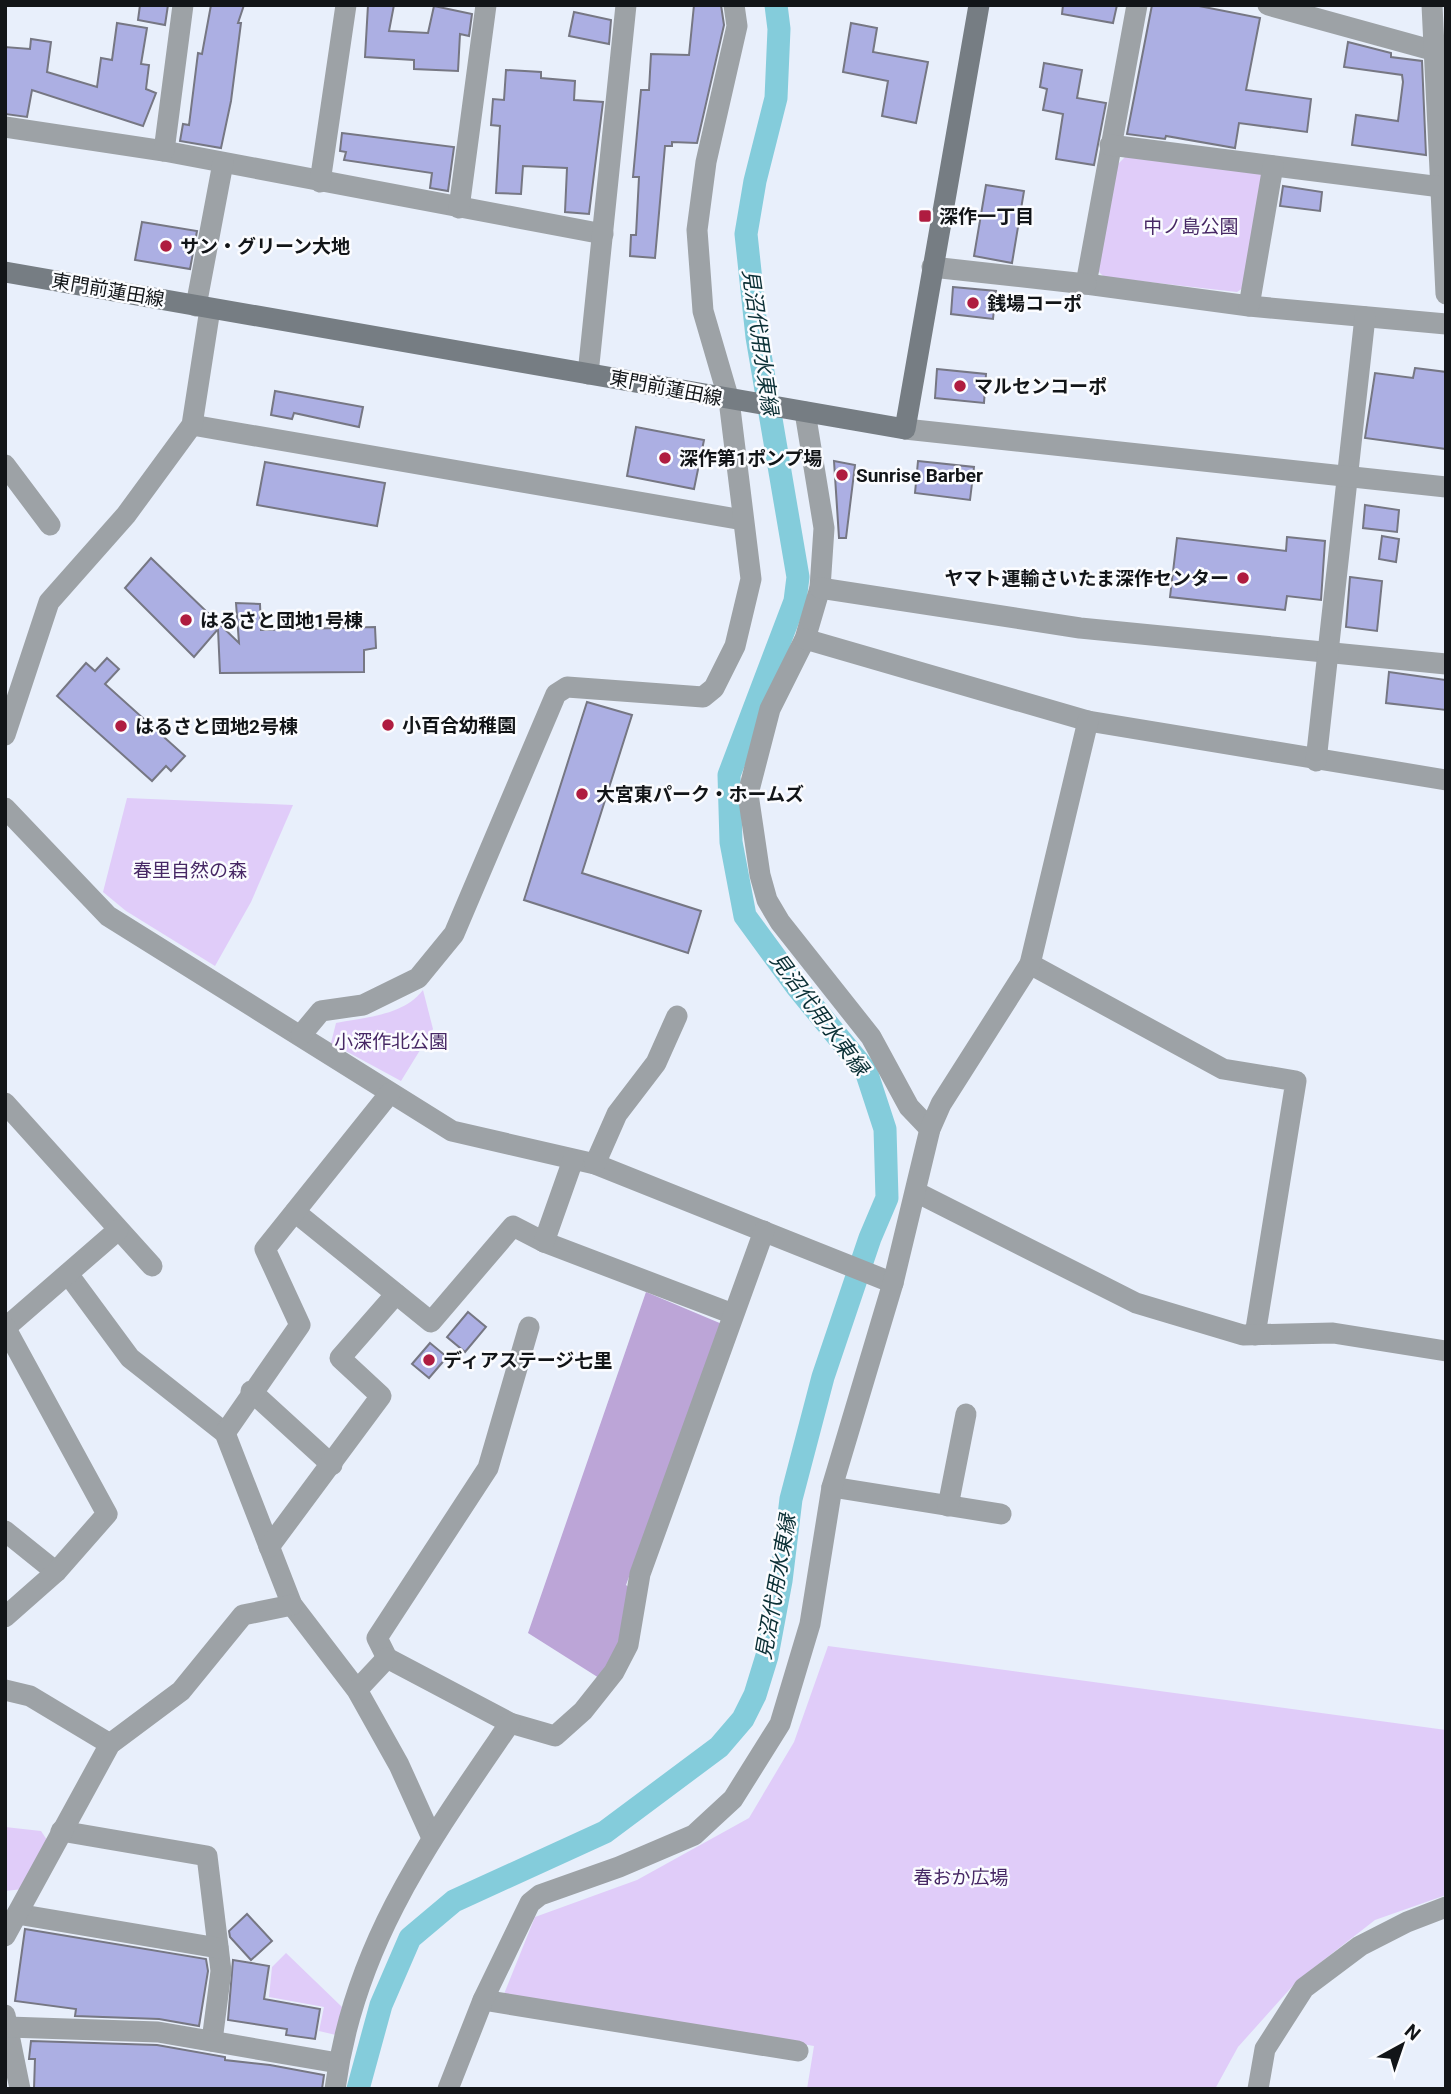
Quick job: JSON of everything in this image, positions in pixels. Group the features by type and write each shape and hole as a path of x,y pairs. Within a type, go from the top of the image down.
{"main road":[{"path":"905,429 979,5"},
{"name":"東門前蓮田線","path":"5,272 905,429"}],"street":[{"path":"164,151 183,5"},
{"path":"320,182 346,5"},
{"path":"459,208 486,5"},
{"path":"588,374 626,5"},
{"path":"301,1035 321,1010 363,1005 418,978 454,934 556,694 567,687 703,698 714,688 735,646 751,579 729,400 703,311 697,230 706,162 737,26 734,5"},
{"path":"1086,284 1137,5"},
{"path":"1268,5 1434,51"},
{"path":"1432,5 1446,294"},
{"path":"5,127 164,151 603,234"},
{"path":"1110,145 1441,187"},
{"path":"5,735 49,603 126,515 192,425 203,307 223,163"},
{"path":"1249,306 1273,166"},
{"path":"932,267 1249,306 1446,324"},
{"path":"1316,761 1365,317"},
{"path":"800,411 824,528 820,588 805,639 770,709 748,794 760,875 767,901 780,922 871,1037 909,1107 930,1129"},
{"path":"192,425 743,520"},
{"path":"905,429 1446,487"},
{"path":"5,465 50,525"},
{"path":"820,588 1080,628 1446,664"},
{"path":"805,639 1088,721 1316,761 1446,780"},
{"path":"448,2089 483,2000 530,1903 540,1895 620,1867 694,1835 733,1799 780,1724 810,1624 832,1487 886,1280 916,1192 930,1129 941,1104 1030,964 1088,721"},
{"path":"5,808 108,916 452,1131 595,1164 886,1280"},
{"path":"1030,964 1223,1069 1296,1081 1255,1335"},
{"path":"595,1164 617,1114 656,1063 677,1016"},
{"path":"225,1433 251,1391 300,1325 265,1249 390,1093"},
{"path":"5,1103 152,1266"},
{"path":"544,1242 573,1160"},
{"path":"916,1192 1136,1303 1243,1335 1333,1333 1446,1351"},
{"path":"295,1212 431,1322 513,1226 544,1242 733,1314"},
{"path":"5,1617 57,1572 107,1514 5,1328 118,1230"},
{"path":"529,1327 488,1468 377,1638 387,1658 510,1723 555,1736 583,1711 614,1672 628,1645 640,1574 764,1231"},
{"path":"68,1274 131,1358 225,1433 292,1605 356,1690 398,1765 432,1838"},
{"path":"269,1547 381,1396 340,1358 396,1294"},
{"path":"251,1391 332,1465"},
{"path":"948,1506 966,1414"},
{"path":"832,1487 1001,1514"},
{"path":"5,1531 57,1572"},
{"path":"5,1936 110,1744 181,1691 243,1615 292,1605"},
{"path":"356,1690 387,1658"},
{"path":"5,1690 30,1696 110,1744"},
{"path":"335,2089 338,2063 380,1930 432,1838 510,1723"},
{"path":"61,1831 207,1856 221,1971 212,2041"},
{"path":"1258,2089 1265,2049 1304,1988 1360,1946 1446,1907"},
{"path":"17,1914 218,1948"},
{"path":"483,2000 798,2051"},
{"path":"20,2089 6,2020 158,2032 338,2063"}],"green space":[{"name":"中ノ島公園","path":"1125,157 1262,174 1249,284 1237,292 1104,277 1097,270 1117,165"},
{"name":"春里自然の森","path":"127,798 293,805 251,902 215,966 126,911 103,892"},
{"name":"小深作北公園","path":"423,990 433,1029 401,1081 331,1043 336,1023 394,1010 415,999"},
{"name":"春おか広場","path":"828,1646 1446,1730 1446,1895 1375,1920 1298,1980 1238,2047 1215,2089 807,2089 814,2046 504,1994 535,1917 637,1880 749,1818 794,1742"},
{"path":"5,1827 41,1831 47,1840 23,1889 5,1891"},
{"path":"286,1953 342,2007 336,2035 319,2031 324,2007 269,1997 272,1967"}],"shaded area":[{"path":"646,1292 722,1324 626,1585 636,1593 607,1683 528,1633"}],"building":[{"path":"140,5 168,5 165,25 138,20"},
{"path":"211,5 244,5 238,23 241,23 231,101 221,148 180,141 183,124 189,125 198,53 202,54"},
{"path":"368,5 394,5 389,31 428,33 434,6 472,14 469,36 460,34 458,71 414,69 414,60 365,57"},
{"path":"694,5 721,5 724,25 697,143 672,142 672,146 665,146 655,258 630,256 631,235 636,235 639,177 633,177 641,90 649,90 651,54 689,55"},
{"path":"1063,5 1117,5 1113,23 1062,14"},
{"path":"1152,5 1194,5 1260,18 1246,90 1311,99 1307,132 1239,123 1235,148 1166,136 1165,139 1127,134"},
{"path":"574,12 611,20 609,44 569,36"},
{"path":"117,23 147,28 141,64 149,65 146,89 156,93 143,126 32,90 27,117 5,114 5,47 30,49 31,39 51,42 47,72 97,87 101,58 112,60"},
{"path":"851,23 877,28 873,52 928,62 916,123 882,116 888,81 843,72"},
{"path":"1348,42 1391,53 1391,57 1422,61 1426,155 1352,145 1356,115 1398,121 1403,82 1402,75 1344,67"},
{"path":"1044,63 1082,70 1077,98 1106,103 1094,165 1056,159 1063,114 1043,110 1047,89 1040,87"},
{"path":"506,70 541,72 541,78 575,81 574,100 603,102 589,214 565,212 567,168 523,166 521,194 496,193 500,126 491,125 493,99 504,100"},
{"path":"342,133 454,147 448,191 430,188 432,173 344,160 346,152 340,151"},
{"path":"986,185 1024,191 1012,263 974,256"},
{"path":"1283,186 1322,192 1320,211 1280,206"},
{"name":"サン・グリーン大地","path":"142,222 197,231 190,269 135,260"},
{"name":"銭場コーポ","path":"953,287 996,291 993,319 951,314"},
{"path":"1415,368 1446,372 1446,449 1365,438 1375,373 1413,378"},
{"name":"マルセンコーポ","path":"937,369 986,374 984,403 935,398"},
{"path":"275,391 363,407 359,427 294,413 292,419 271,415"},
{"name":"深作第1ポンプ場","path":"636,427 704,440 694,489 627,476"},
{"path":"834,461 855,465 846,538 839,538"},
{"path":"918,461 974,467 970,500 915,493"},
{"path":"265,462 385,483 377,526 257,505"},
{"path":"1365,505 1399,510 1397,532 1363,528"},
{"path":"1382,536 1399,539 1396,562 1379,559"},
{"path":"1287,537 1325,541 1321,600 1287,596 1285,610 1170,597 1177,538 1286,551"},
{"name":"はるさと団地1号棟","path":"151,558 239,643 236,603 260,604 261,630 375,627 376,648 364,650 364,672 220,673 218,629 194,657 125,588"},
{"path":"1350,577 1382,581 1377,631 1346,627"},
{"name":"はるさと団地2号棟","path":"107,658 119,669 105,684 185,756 171,771 166,766 152,781 57,696 86,663 95,671"},
{"path":"1389,672 1446,680 1446,710 1386,703"},
{"name":"大宮東パーク・ホームズ","path":"587,702 632,715 582,873 701,911 688,953 524,900"},
{"path":"468,1312 486,1327 465,1352 447,1337"},
{"name":"ディアステージ七里","path":"430,1343 447,1357 429,1378 412,1364"},
{"path":"247,1914 272,1941 251,1960 230,1937 229,1931"},
{"path":"25,1929 206,1959 208,1971 199,2026 159,2019 75,2016 76,2009 15,2001"},
{"path":"233,1960 269,1966 264,1999 320,2009 315,2039 286,2035 287,2029 228,2020"},
{"path":"31,2041 157,2045 225,2057 225,2060 324,2075 322,2089 34,2089 35,2059 29,2059"}],"waterway":[{"name":"見沼代用水東縁","path":"358,2089 381,2005 410,1938 454,1901 605,1832 719,1747 743,1719 755,1695 767,1656 781,1581 791,1499 823,1377 870,1238 887,1198 885,1129 866,1071 797,987 745,916 731,842 729,775 795,601 798,577 757,337 746,234 755,181 776,98 779,29 776,5"}],"place":[{"name":"深作一丁目","path":"925,216"},
{"name":"サン・グリーン大地","path":"166,246"},
{"name":"銭場コーポ","path":"973,303"},
{"name":"マルセンコーポ","path":"960,386"},
{"name":"深作第1ポンプ場","path":"665,458"},
{"name":"Sunrise Barber","path":"842,475"},
{"name":"ヤマト運輸さいたま深作センター","path":"1243,578"},
{"name":"はるさと団地1号棟","path":"186,620"},
{"name":"小百合幼稚園","path":"388,725"},
{"name":"はるさと団地2号棟","path":"121,726"},
{"name":"大宮東パーク・ホームズ","path":"582,794"},
{"name":"ディアステージ七里","path":"429,1360"}]}
